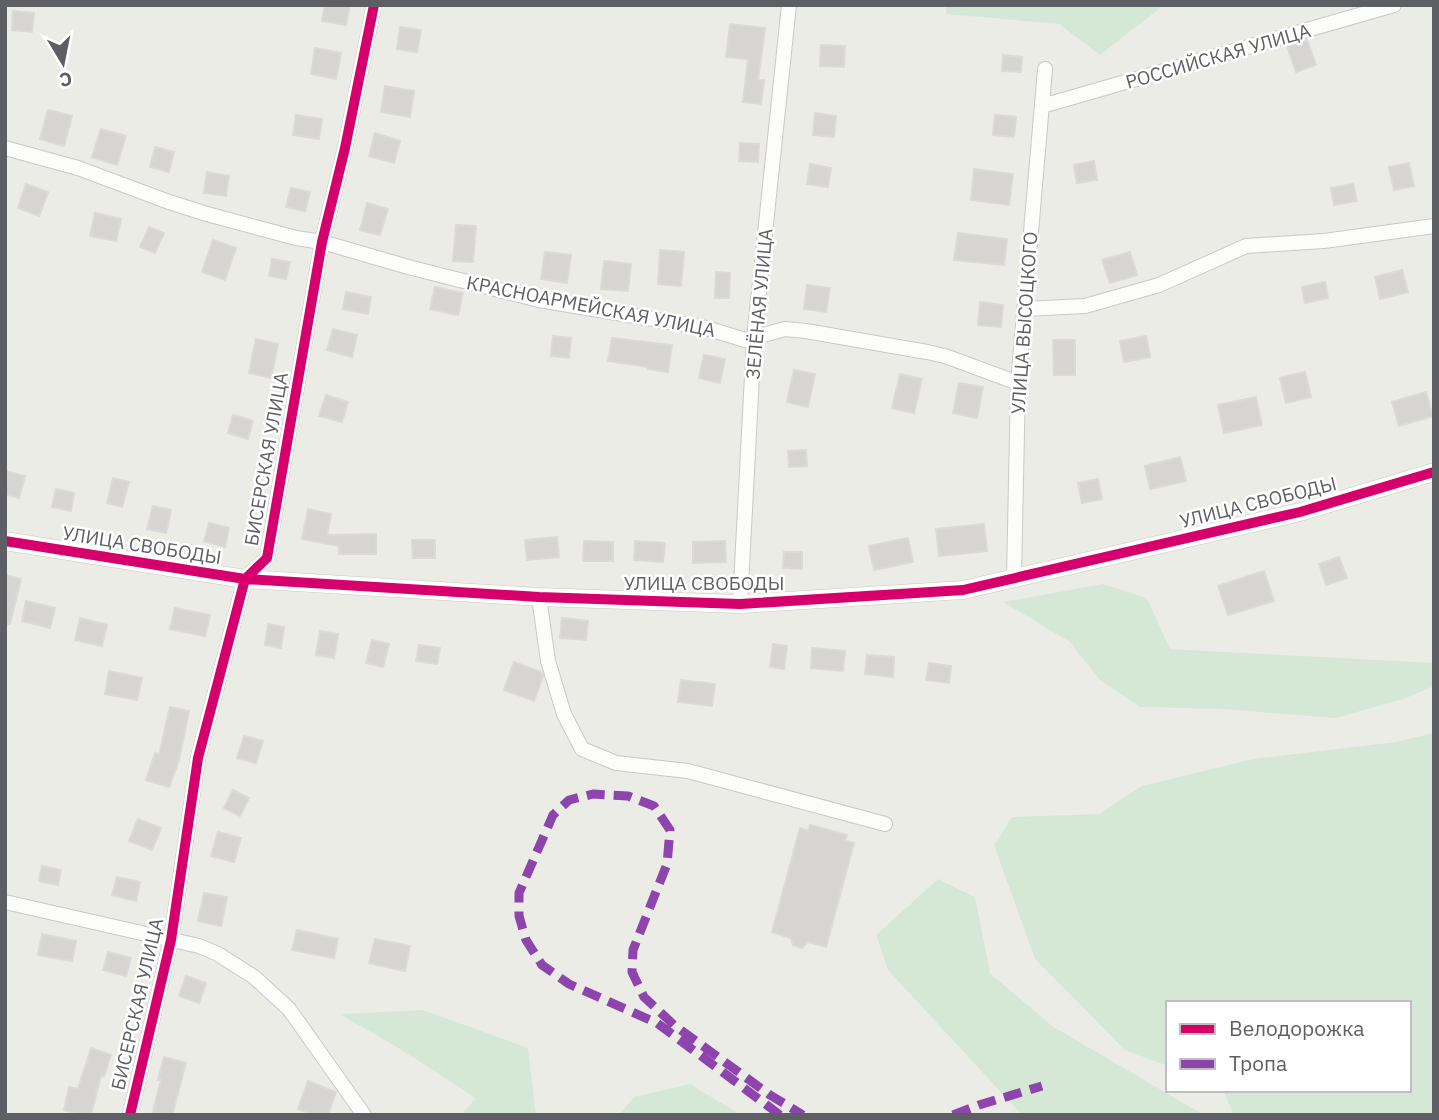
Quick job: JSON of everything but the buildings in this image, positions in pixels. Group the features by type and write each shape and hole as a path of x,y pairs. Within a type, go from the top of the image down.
{"street":[{"name":"БИСЕРСКАЯ УЛИЦА","path":"130,1115 171,940 198,758 245,579 267,558 321,242 345,149 374,5"},
{"name":"ЗЕЛЁНАЯ УЛИЦА","path":"740,604 754,338 789,5"},
{"name":"РОССИЙСКАЯ УЛИЦА","path":"1042,106 1394,5"},
{"name":"УЛИЦА ВЫСОЦКОГО","path":"1014,578 1017,383 1045,69"},
{"name":"КРАСНОАРМЕЙСКАЯ УЛИЦА","path":"5,148 78,168 207,214 539,300 706,328 745,340 785,329 833,335 945,356 1017,383"},
{"path":"1024,309 1085,306 1159,285 1246,246 1324,240 1434,226"},
{"name":"УЛИЦА СВОБОДЫ","path":"5,541 245,579 539,597 740,604 962,590 1300,512 1434,472"},
{"path":"539,597 548,661 564,714 582,750 616,763 688,771 885,824"},
{"path":"5,902 199,946 218,954 254,977 289,1009 364,1115"}],"green space":[{"path":"946,5 1164,5 1100,55 1059,24 946,14"},
{"path":"1103,584 1147,598 1170,649 1434,663 1434,686 1406,698 1336,718 1221,709 1140,707 1100,680 1070,642 1003,602"},
{"path":"1434,733 1434,1115 1234,1115 1224,1092 1411,1092 1411,1001 1166,1001 1166,1065 1125,1050 1035,959 994,845 1012,817 1099,814 1142,786 1253,759 1396,742"},
{"path":"938,879 975,897 990,973 1052,1026 1204,1115 1022,1115 888,970 876,935"},
{"path":"423,1010 528,1048 536,1115 461,1115 476,1098 392,1044 339,1014"},
{"path":"690,1084 741,1115 619,1115 634,1097"}],"marked path":[{"path":"780,1115 657,1023 569,984 542,965 526,940 519,916 519,893 553,815 569,800 593,794 628,796 654,806 670,830 667,864 633,950 632,972 644,997 674,1025 770,1095 803,1115"},
{"path":"953,1115 1042,1086"}],"cycle path":[{"path":"130,1115 171,940 198,758 245,579 267,558 322,242 345,148 374,5"},
{"path":"5,541 245,579 539,597 740,604 963,590 1300,512 1434,472"}]}
